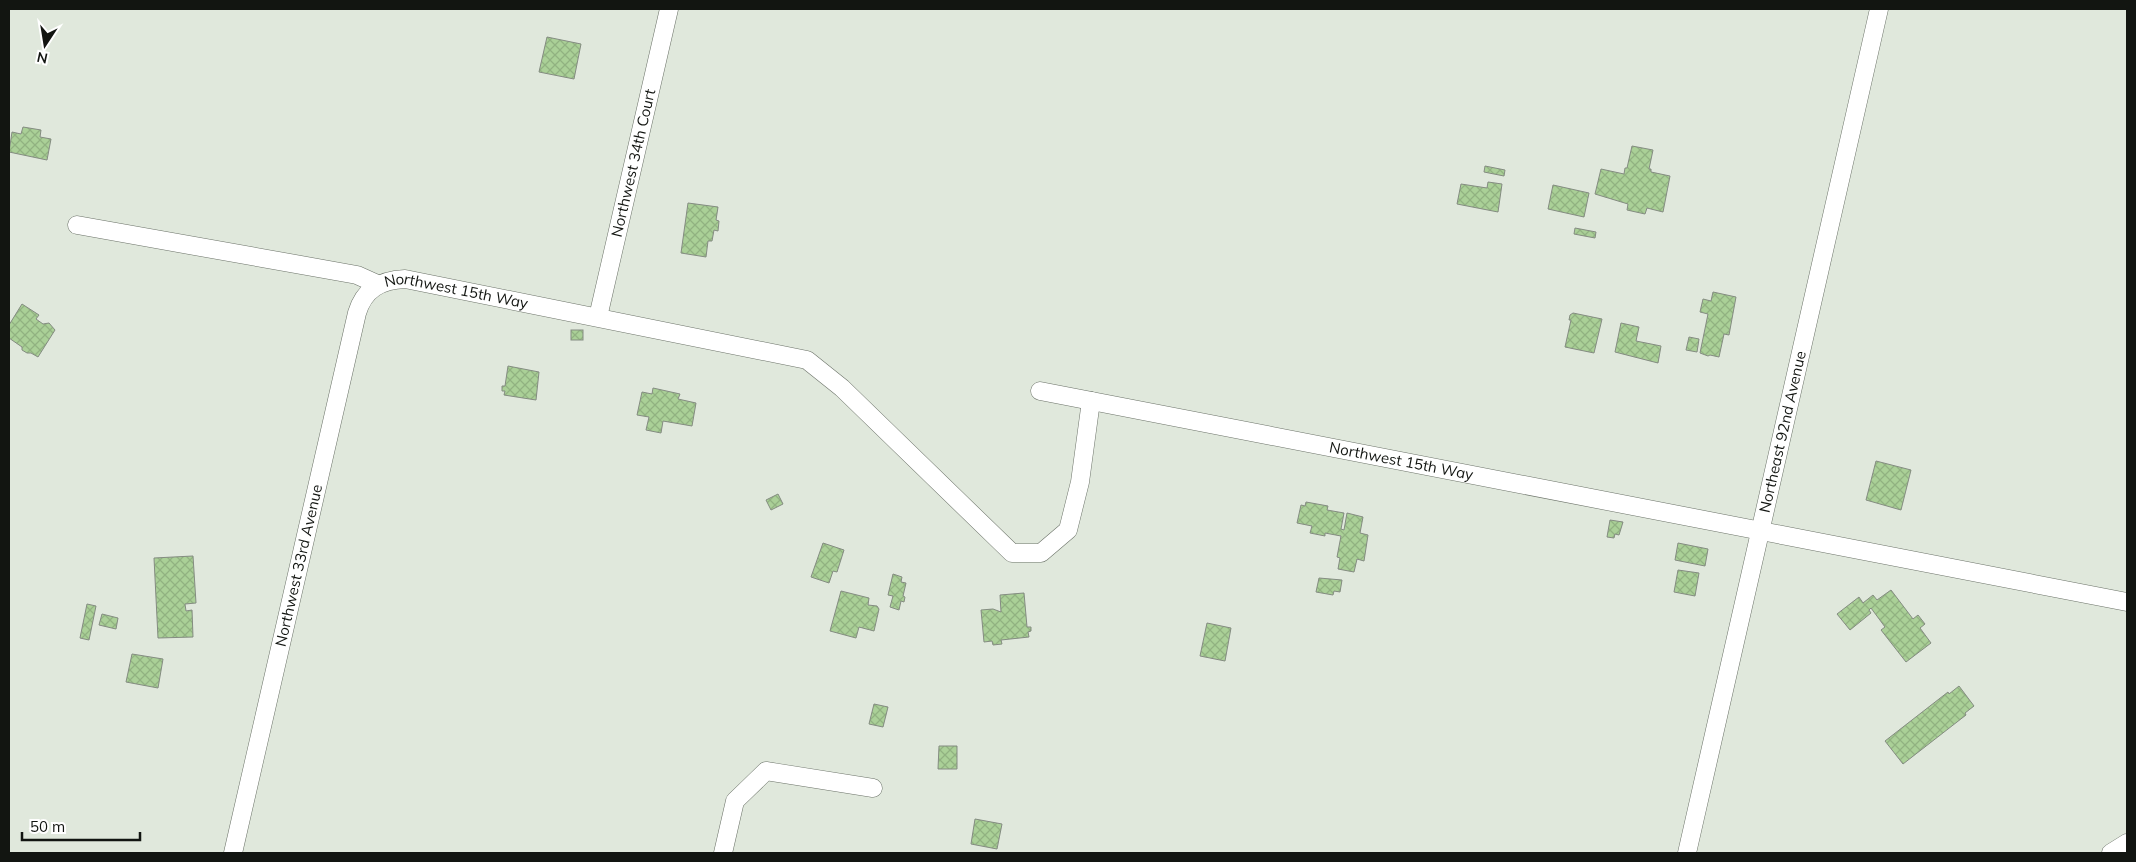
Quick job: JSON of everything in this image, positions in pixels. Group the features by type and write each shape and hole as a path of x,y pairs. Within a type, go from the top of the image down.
{"street":[{"name":"Northwest 34th Court","path":"598,317 669,9"},
{"name":"Northeast 92nd Avenue","path":"1687,853 1879,9"},
{"name":"Northwest 15th Way","path":"77,225 357,275 378,284 405,279 808,360 870,414 1012,553 1041,553 1068,530 1080,482 1091,401"},
{"name":"Northwest 33rd Avenue","path":"233,853 357,313 364,296 378,284"},
{"name":"Northwest 15th Way","path":"1040,391 2127,602"},
{"path":"723,853 735,802 766,772 873,788"},
{"path":"2111,853 2127,843"}],"building":[{"path":"547,37 581,44 574,79 539,72"},
{"path":"23,127 41,130 40,137 51,139 47,160 9,152 12,132 21,134"},
{"path":"1632,146 1653,150 1649,169 1651,169 1651,172 1670,176 1663,212 1647,208 1645,214 1627,210 1628,204 1595,194 1601,169 1624,174"},
{"path":"1485,166 1505,170 1504,176 1484,172"},
{"path":"1488,182 1502,184 1498,212 1457,204 1461,184 1487,188"},
{"path":"1553,185 1589,193 1584,217 1548,209"},
{"path":"688,203 718,207 716,220 719,221 718,231 714,230 712,241 708,241 706,257 681,253"},
{"path":"1575,228 1596,232 1595,238 1574,234"},
{"path":"1713,292 1736,297 1729,335 1724,334 1719,357 1700,353 1708,314 1700,312 1703,299 1711,301"},
{"path":"22,304 39,315 36,319 43,324 49,323 55,330 38,357 22,350 22,347 9,338 9,325"},
{"path":"1573,313 1602,319 1594,353 1565,347 1571,320 1569,320 1570,315"},
{"path":"1621,323 1639,327 1636,341 1661,346 1658,363 1615,352"},
{"path":"571,330 583,330 583,340 571,340"},
{"path":"1689,337 1699,339 1697,352 1686,350"},
{"path":"508,366 539,372 536,400 504,395 505,391 502,391 502,386 505,386"},
{"path":"653,388 680,394 678,399 696,403 692,426 663,421 661,433 646,430 649,417 637,415 642,392 652,394"},
{"path":"1876,461 1911,470 1901,510 1866,500"},
{"path":"778,494 783,504 771,510 766,500"},
{"path":"1306,502 1328,506 1327,510 1344,513 1341,529 1344,530 1347,513 1363,517 1360,533 1368,535 1364,561 1357,559 1354,572 1338,569 1340,558 1337,557 1341,536 1325,533 1325,536 1310,533 1312,526 1297,523 1301,505 1305,506"},
{"path":"1610,520 1623,522 1619,535 1615,534 1614,538 1607,537"},
{"path":"823,543 844,550 837,572 833,571 829,583 811,577"},
{"path":"1678,543 1708,549 1705,566 1675,560"},
{"path":"193,556 196,603 185,604 186,611 192,610 193,637 158,638 154,558"},
{"path":"1678,570 1699,573 1695,596 1674,592"},
{"path":"893,574 902,577 901,582 906,583 903,596 905,597 904,602 901,601 899,610 890,607 893,596 888,595"},
{"path":"1319,578 1342,580 1340,592 1334,591 1333,595 1316,592"},
{"path":"1891,590 1913,619 1918,615 1925,624 1920,628 1931,643 1906,662 1881,630 1885,627 1871,608 1869,610 1871,613 1850,630 1837,614 1859,597 1863,603 1873,595 1877,600"},
{"path":"841,591 869,598 868,605 877,606 879,609 874,631 859,627 856,638 830,631"},
{"path":"1024,593 1027,627 1031,627 1031,631 1028,632 1029,637 1001,640 1002,644 993,645 992,641 984,642 981,610 993,609 1001,612 1000,595"},
{"path":"87,604 96,606 89,640 80,638"},
{"path":"102,614 118,618 116,629 99,625"},
{"path":"1207,623 1231,628 1225,661 1200,656"},
{"path":"132,654 163,659 158,688 126,682"},
{"path":"1959,686 1974,706 1965,713 1966,715 1903,764 1885,741 1948,692 1949,694"},
{"path":"874,704 888,707 883,727 869,724"},
{"path":"939,746 957,746 957,769 938,769"},
{"path":"975,819 1002,824 997,849 971,844"}]}
